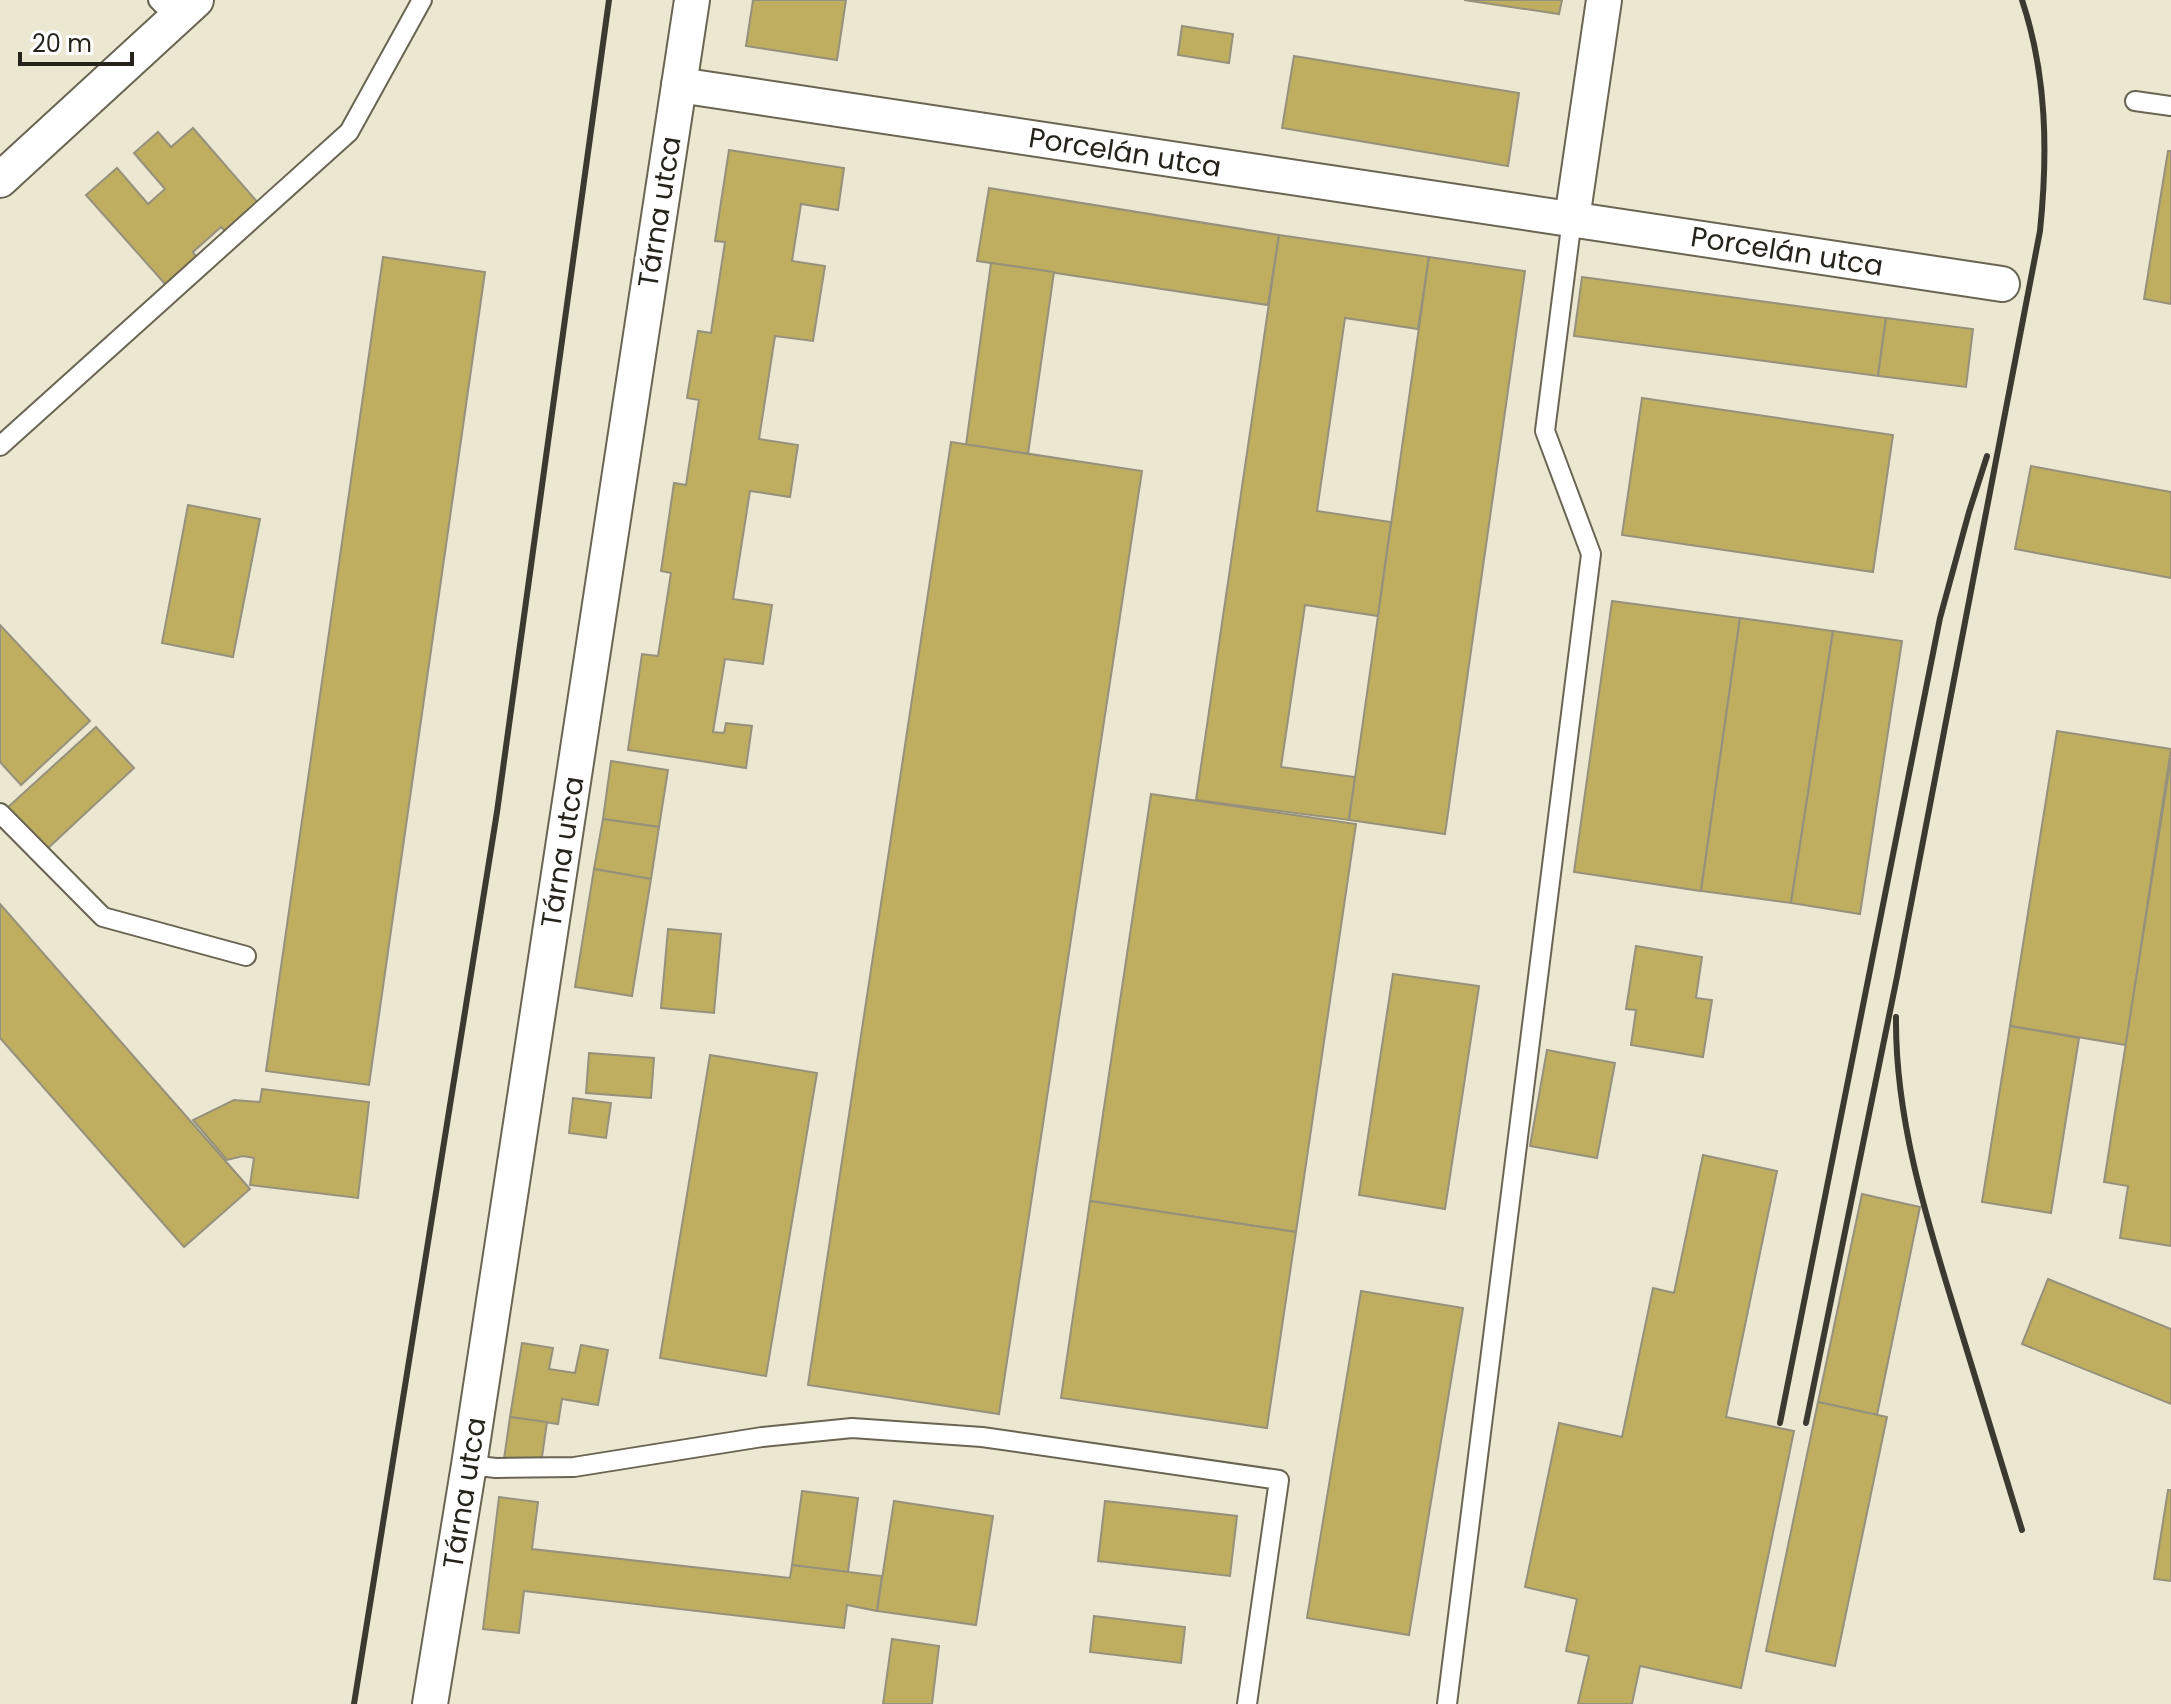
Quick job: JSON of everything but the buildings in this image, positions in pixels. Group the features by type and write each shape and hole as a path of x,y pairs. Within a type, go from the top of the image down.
{"street":[{"name":"Tárna utca","path":"430,1704 692,0"},
{"path":"1572,219 1604,0"},
{"path":"0,180 177,6"},
{"name":"Porcelán utca","path":"679,85 2002,284"}],"lane":[{"path":"0,446 349,132 422,0"},
{"path":"2135,101 2171,106"},
{"path":"1447,1704 1591,554 1545,431 1572,219"},
{"path":"0,813 103,917 246,956"},
{"path":"469,1465 574,1467 762,1437 852,1428 982,1437 1279,1480 1247,1704"}],"railway":[{"path":"354,1704 497,812 609,0"},
{"path":"1806,1423 1897,977 2040,231 2044,173 2041,85 2022,0"},
{"path":"1780,1423 1940,618 1987,456"},
{"path":"1896,1017 1906,1128 1923,1201 2022,1530"}]}
